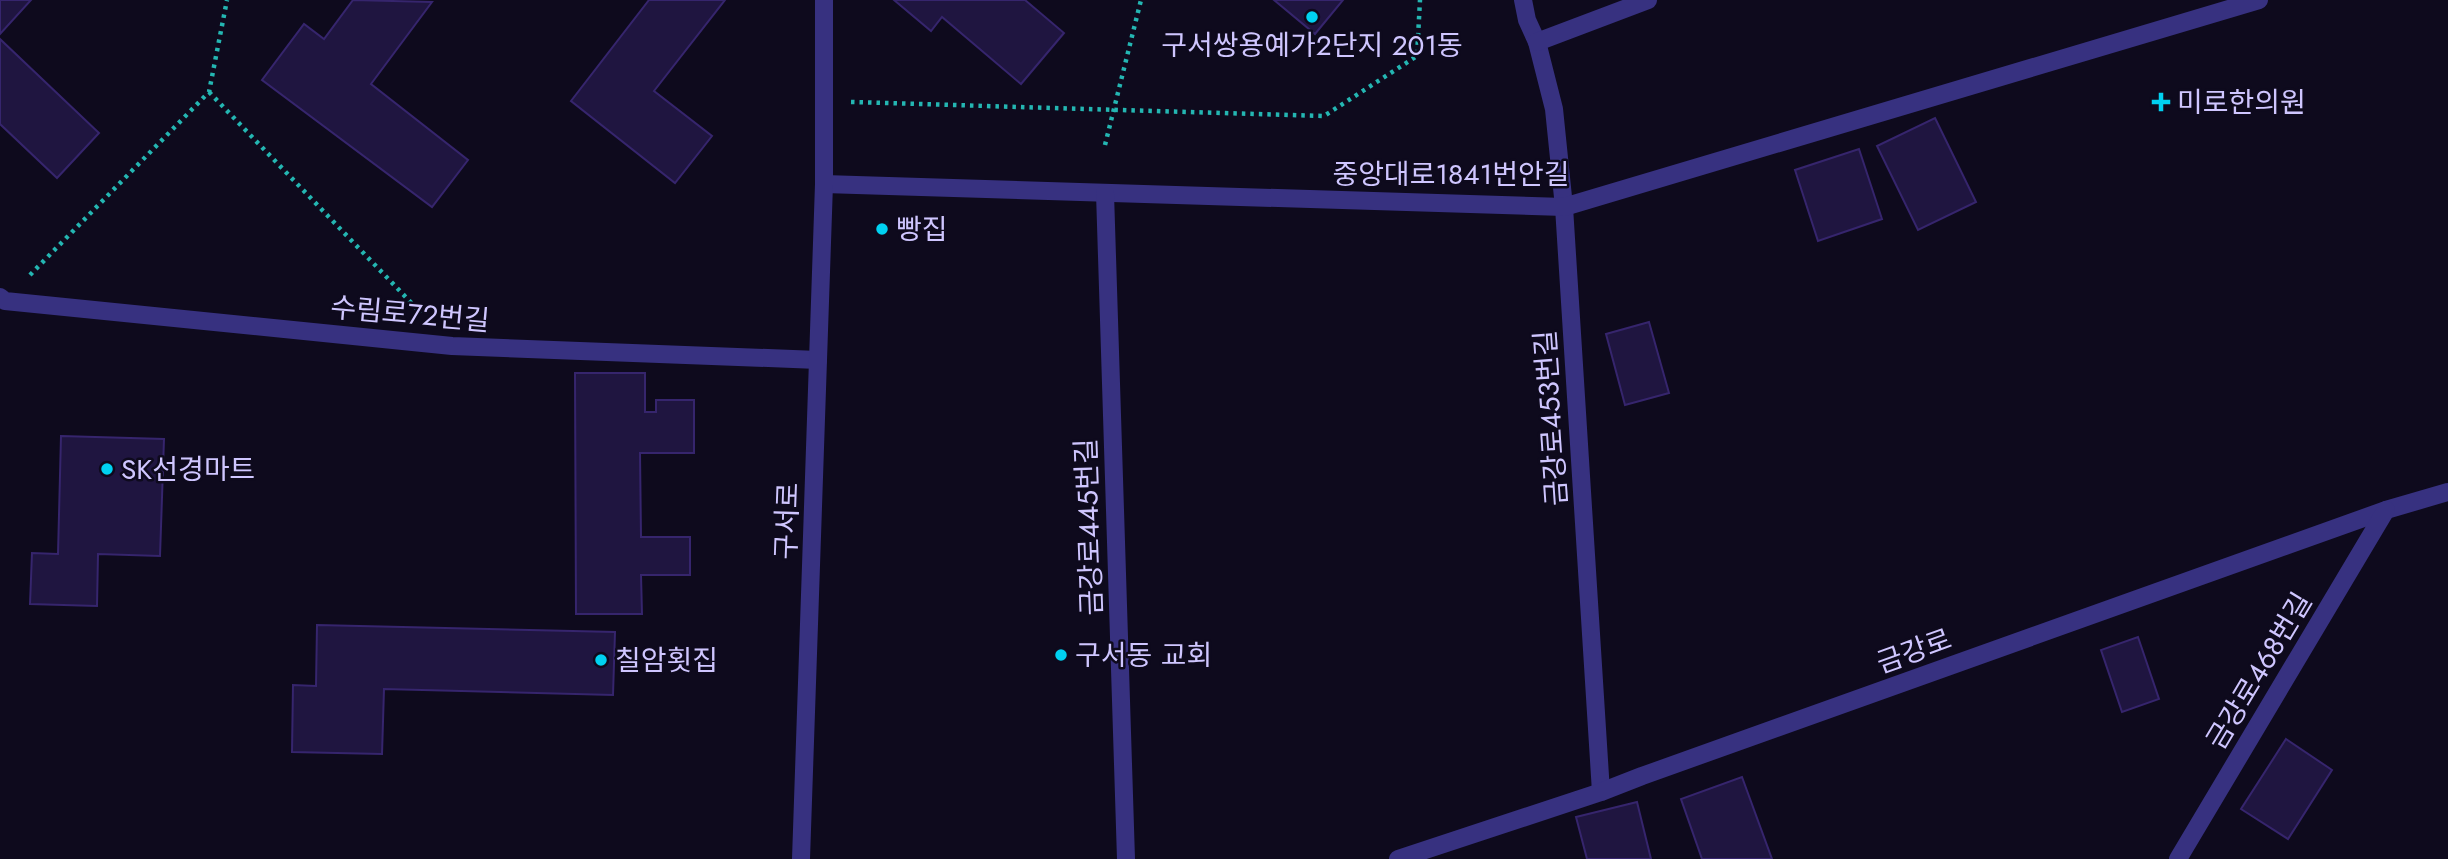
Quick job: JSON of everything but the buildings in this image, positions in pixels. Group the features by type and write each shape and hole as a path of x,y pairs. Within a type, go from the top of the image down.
{"street":[{"name":"구서로","path":"802,859 824,184 824,0"},
{"name":"금강로453번길","path":"1523,0 1555,109 1564,206 1601,792"},
{"path":"1537,42 1648,0"},
{"name":"중앙대로1841번안길","path":"824,184 1564,206 2259,0"},
{"name":"금강로445번길","path":"1105,193 1126,859"},
{"name":"수림로72번길","path":"2,304 452,346 818,360"},
{"name":"금강로","path":"1398,859 1601,792 2386,510 2448,492"},
{"name":"금강로468번길","path":"2178,859 2386,510"}],"path":[{"path":"2,304 209,92 227,0"},
{"path":"1105,145 1141,0"},
{"path":"824,101 1324,116 1417,56 1420,0"},
{"path":"209,92 452,346"}],"place":[{"name":"구서쌍용예가2단지 201동","path":"1312,17"},
{"name":"미로한의원","path":"2161,102"},
{"name":"빵집","path":"882,229"},
{"name":"SK선경마트","path":"107,469"},
{"name":"구서동 교회","path":"1061,655"},
{"name":"칠암횟집","path":"601,660"}]}
